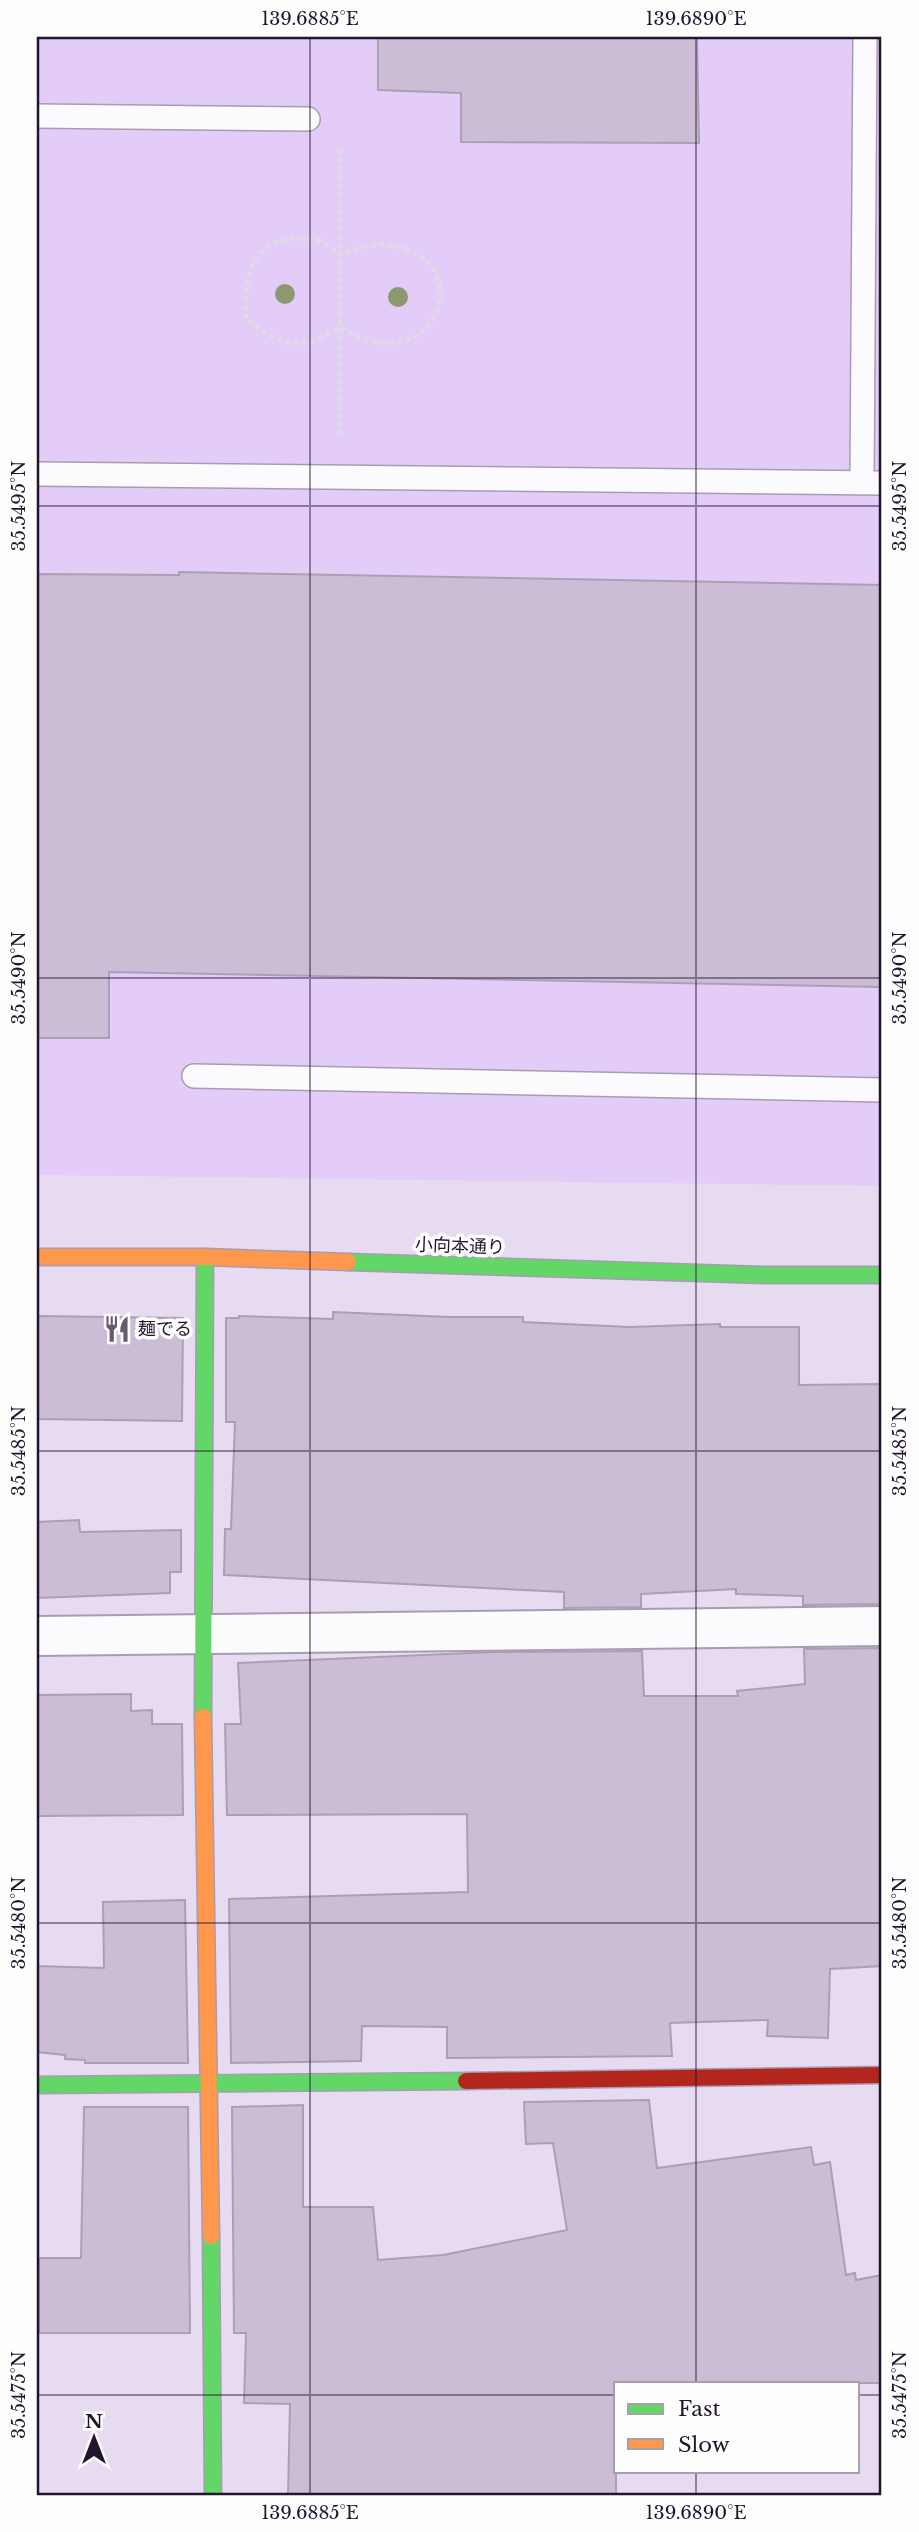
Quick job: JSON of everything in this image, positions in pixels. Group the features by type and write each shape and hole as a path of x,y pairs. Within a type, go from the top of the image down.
{"street":[{"name":"小向本通り","path":"37,1257 205,1257 750,1275 882,1275"},
{"path":"205,1257 202,1635 210,2085 213,2495"},
{"path":"37,1636 882,1626"},
{"path":"37,2085 882,2075"}],"lane":[{"path":"37,474 872,483 866,37"},
{"path":"37,116 308,119"},
{"path":"194,1076 882,1090"}],"path":[{"path":"338,478 341,137"},
{"path":"317,239 341,254 387,244 408,249 429,263 441,282 438,313 408,341 382,343 355,336 340,327 310,343 292,343 270,338 246,319 245,293 249,271 264,248 280,241 317,239"}],"shaded area":[{"path":"37,37 882,37 882,1186 37,1175"}],"building":[{"path":"378,37 697,37 699,143 461,142 461,93 378,90"},
{"path":"179,572 882,585 882,987 109,972 109,1038 37,1038 37,574 179,575"},
{"path":"333,1312 523,1317 523,1322 629,1327 720,1324 720,1327 799,1327 799,1385 882,1384 882,1604 803,1605 803,1596 736,1594 736,1589 641,1594 641,1607 564,1608 564,1592 224,1575 225,1529 231,1529 235,1422 226,1422 226,1318 239,1316 333,1319"},
{"path":"37,1316 183,1318 182,1421 37,1419"},
{"path":"79,1520 80,1532 181,1530 181,1572 170,1572 170,1593 37,1598 37,1522"},
{"path":"882,1648 882,1966 830,1969 828,2038 767,2036 768,2020 670,2023 672,2056 447,2058 447,2027 362,2026 361,2061 231,2063 229,1899 468,1892 467,1814 227,1815 225,1724 241,1724 238,1663 494,1652 642,1651 644,1696 738,1696 737,1691 805,1684 804,1649"},
{"path":"131,1694 131,1711 152,1710 152,1724 182,1724 183,1815 37,1816 37,1695"},
{"path":"185,1900 188,2063 85,2063 85,2060 65,2059 65,2055 37,2052 37,1966 104,1968 103,1902"},
{"path":"649,2100 657,2168 811,2147 814,2165 830,2162 846,2275 855,2273 856,2280 882,2275 882,2383 614,2382 616,2495 288,2495 290,2404 244,2403 246,2333 234,2333 232,2107 303,2105 303,2207 373,2207 378,2260 443,2255 567,2230 553,2143 526,2144 524,2102"},
{"path":"84,2107 188,2107 190,2333 39,2333 39,2258 81,2258"}],"traffic: fast":[{"path":"203,1717 205,1257"},
{"path":"348,1262 764,1275 882,1275"},
{"path":"37,2085 466,2081"},
{"path":"211,2236 213,2495"}],"traffic: slow":[{"path":"37,1257 205,1257 348,1262"},
{"path":"203,1717 211,2236"}],"traffic: jam":[{"path":"466,2081 882,2075"}],"place":[{"name":"麺でる","path":"117,1329"}]}
